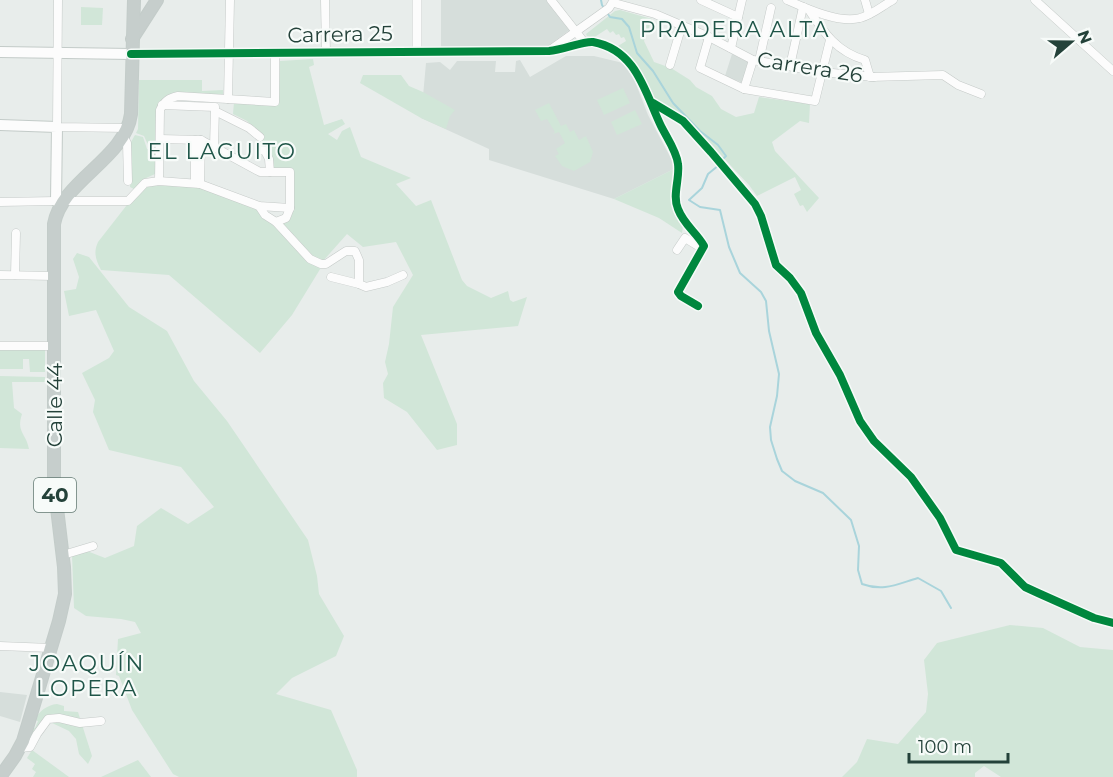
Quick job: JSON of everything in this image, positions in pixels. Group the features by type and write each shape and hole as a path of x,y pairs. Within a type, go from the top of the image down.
{"highway":[{"path":"125,132 131,114 134,0"},
{"path":"132,40 157,0"},
{"name":"40","path":"59,201 125,132"},
{"name":"Calle 44","path":"0,777 20,748 64,600 65,577 54,483 54,224 59,201"}],"main road":[{"name":"Carrera 25","path":"0,52 131,54"},
{"path":"0,125 57,127"},
{"name":"Calle 44","path":"57,127 59,201"}],"street":[{"name":"Calle 44","path":"57,127 58,0"},
{"path":"228,99 230,0"},
{"path":"325,0 326,53"},
{"path":"417,0 417,52"},
{"path":"701,0 738,17"},
{"path":"731,48 742,0"},
{"path":"787,0 806,9 848,19 862,18 893,0"},
{"path":"865,0 869,14"},
{"path":"1035,0 1113,71"},
{"path":"556,2 584,42"},
{"path":"549,51 612,4"},
{"name":"Carrera 26","path":"612,4 655,14 709,37 756,61 822,72 874,77 943,75 958,85 981,94"},
{"path":"744,89 756,61 771,8"},
{"path":"806,9 830,40 847,53 865,60 869,75 874,77"},
{"path":"790,66 806,9"},
{"path":"670,65 682,25"},
{"path":"709,37 700,68 744,89 815,101 830,40"},
{"path":"549,51 567,49 584,42 606,46 618,51 639,75 678,162 675,201 678,211 686,226 704,244 678,292 698,306"},
{"name":"Carrera 25","path":"131,54 549,51"},
{"path":"159,181 160,110 162,105 167,100 178,96 275,102 275,53"},
{"path":"653,103 683,121 754,204 761,215 776,265 801,293 816,333 842,379 865,430 911,477 940,518 956,550 1001,563 1025,587 1094,618 1113,623"},
{"path":"162,105 215,109 249,128 260,137"},
{"path":"214,147 215,109"},
{"path":"57,127 125,132 128,181"},
{"path":"160,139 198,140 260,172 291,172 290,208 286,218 276,222"},
{"path":"197,183 198,140"},
{"path":"260,150 265,151 269,159 270,172"},
{"path":"0,202 128,201 145,183 159,181 197,183 259,206 290,208"},
{"path":"259,206 310,259 316,262 326,264 346,251 355,251 359,260 359,284"},
{"path":"15,275 16,234"},
{"path":"677,250 685,238 703,249"},
{"path":"0,275 54,276"},
{"path":"331,277 369,287 403,275"},
{"path":"0,346 54,346"},
{"path":"63,555 93,546"},
{"path":"0,646 51,648"},
{"path":"20,748 30,747 48,719 59,718 80,723 101,720"}],"shaded area":[{"path":"441,0 547,0 571,29 548,46 441,47"},
{"path":"732,54 750,63 743,83 725,76"},
{"path":"566,56 594,56 623,63 634,79 648,115 676,168 614,199 489,160 489,149 421,118 426,63 440,62 450,70 457,61 496,61 495,72 515,72 516,61 520,60 530,77"},
{"path":"0,692 27,695 20,722 0,716"}],"green space":[{"path":"81,7 103,8 102,25 81,25"},
{"path":"620,10 652,19 644,41 654,62 671,68 690,80 696,87 712,96 721,109 736,117 754,113 759,97 810,104 809,123 800,121 772,142 775,151 819,198 807,212 803,205 800,206 794,194 801,190 795,177 757,196 698,131 683,118 660,104 653,96 637,64 618,46 626,41 624,37 621,38 613,31 610,33 607,29 593,38 587,36 586,34 615,11"},
{"path":"313,59 314,65 309,67 324,125 342,119 345,124 328,134 337,140 342,131 350,127 361,157 411,178 396,184 416,206 431,200 462,280 467,286 491,298 508,291 510,300 513,302 527,297 518,326 421,335 457,424 457,445 437,450 407,412 384,398 383,383 388,374 385,362 393,307 413,275 396,242 363,247 347,234 323,261 318,261 281,223 287,220 293,171 272,170 263,145 265,151 260,150 260,137 263,137 247,121 233,114 234,102 279,105 280,61"},
{"path":"363,75 401,75 409,86 455,110 450,116 446,129 421,118 360,83"},
{"path":"139,80 202,80 202,91 223,90 223,94 175,95 160,102 156,114 156,148 149,147 144,136 136,133"},
{"path":"623,88 630,103 604,115 597,100"},
{"path":"549,103 561,126 566,124 570,132 574,130 579,140 586,136 593,152 590,162 574,171 562,166 555,156 559,154 556,149 565,143 559,132 553,134 555,132 547,119 541,121 535,110"},
{"path":"635,110 642,124 617,135 611,122"},
{"path":"135,135 143,137 147,149 156,151 155,174 144,179 134,189 130,187 131,142"},
{"path":"676,168 672,204 683,226 682,233 659,218 614,199"},
{"path":"159,185 200,187 257,210 322,266 292,315 260,353 169,275 101,270 96,256 98,242 130,201 146,187"},
{"path":"77,253 89,257 129,307 167,331 194,381 227,421 308,540 319,594 344,636 336,656 292,678 276,694 331,710 357,770 357,777 179,777 173,774 132,710 119,676 116,675 118,639 141,633 135,622 86,616 74,608 72,555 87,551 105,558 134,546 137,526 161,508 188,524 214,507 181,467 109,450 93,412 95,400 82,373 109,358 114,351 96,310 69,316 64,291 76,289 79,277 73,259"},
{"path":"0,350 45,350 45,372 30,372 29,359 23,359 23,369 0,369"},
{"path":"0,376 45,377 45,382 12,382 14,408 22,414 20,425 29,449 0,448"},
{"path":"1010,625 1043,628 1080,647 1113,650 1113,777 1001,777 984,766 975,773 975,777 842,777 857,762 867,739 898,744 926,712 928,694 924,660 937,643"},
{"path":"57,704 64,706 64,711 78,712 92,756 88,764 79,754 76,739 69,731 50,722 34,735 30,733 32,727 35,728 38,721 35,720 41,711"},
{"path":"32,750 69,777 33,777 36,772 32,769 35,764 27,758"},
{"path":"138,760 151,777 101,777"}],"waterway":[{"path":"601,0 610,17 622,19 629,27 637,53 653,71 673,103 700,131 718,145 726,156 722,160"},
{"path":"719,165 708,174 702,188 689,200 700,207 720,210 729,247 740,273 761,292 766,301 769,331 779,374 770,427 771,440 782,471 795,481 823,493 851,520 859,546 858,570 862,584 884,587 918,578 941,591 951,608"}],"cycle path":[{"path":"131,54 549,51 589,42 608,47 630,63 676,155 678,170 676,204 684,220 704,246 678,292 698,306"},
{"path":"653,103 683,121 755,204 776,265 801,293 816,333 840,375 860,421 874,441 911,477 940,518 956,550 1001,563 1025,587 1094,618 1113,623"}],"district":[{"name":"PRADERA ALTA","path":"735,29"},
{"name":"EL LAGUITO","path":"222,151"},
{"name":"JOAQUÍN LOPERA","path":"87,676"}]}
